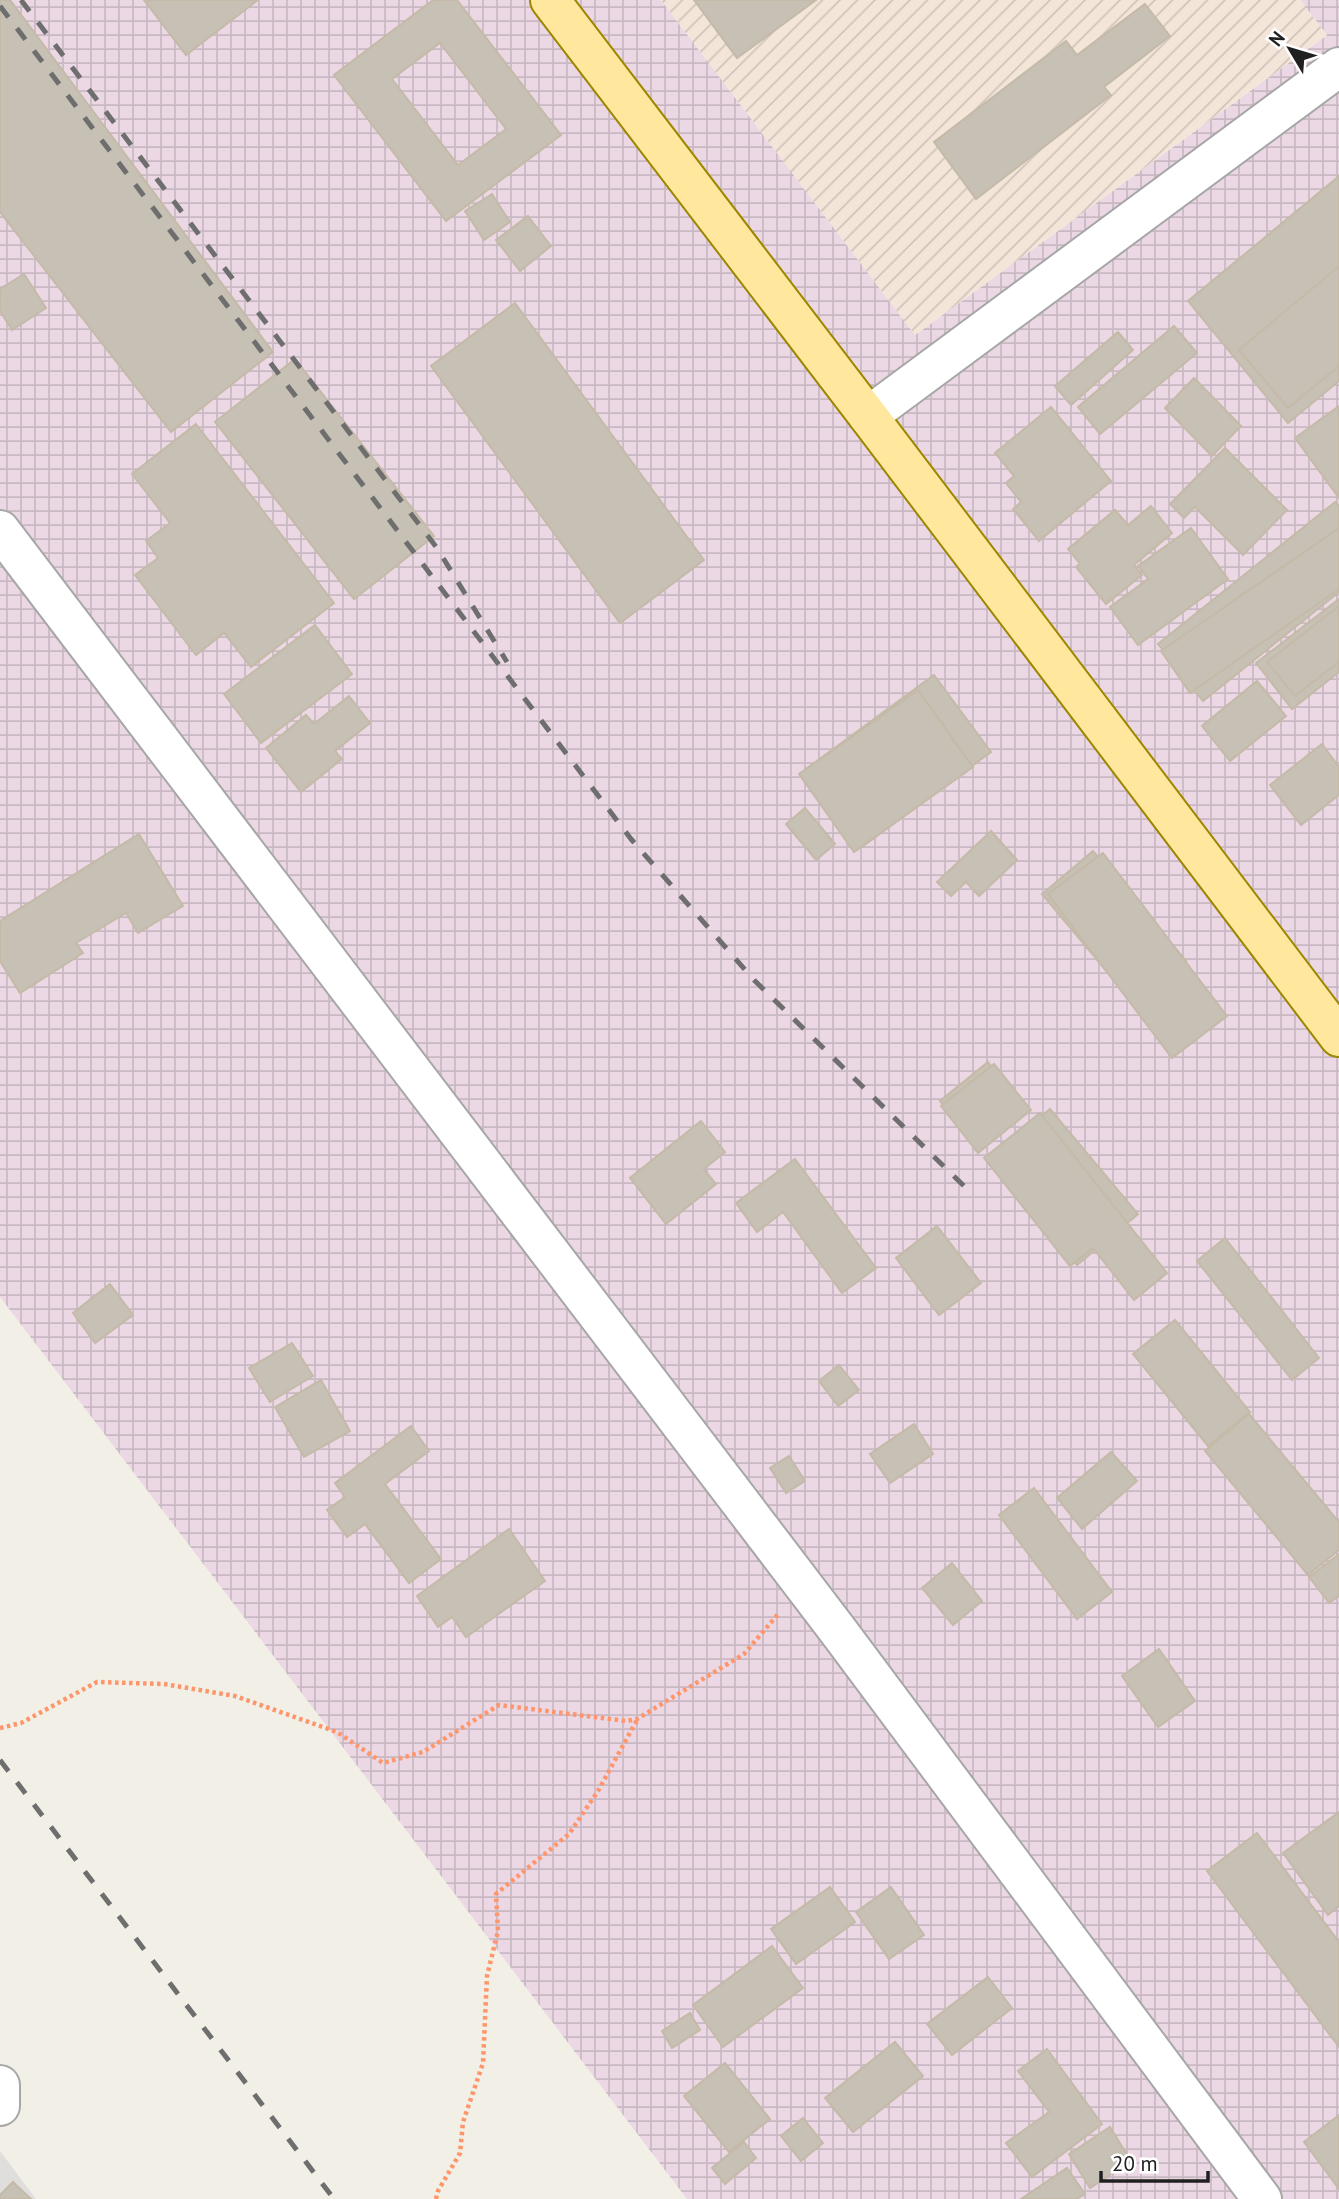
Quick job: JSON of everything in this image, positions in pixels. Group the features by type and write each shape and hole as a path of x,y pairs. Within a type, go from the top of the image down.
{"main road":[{"path":"550,0 1339,1037"}],"street":[{"path":"868,415 1339,67"},
{"path":"0,530 803,1586 1262,2199"},
{"path":"0,2085 0,2106"}],"path":[{"path":"0,1728 21,1723 97,1682 164,1684 235,1696 337,1732 383,1763 423,1752 499,1706 626,1721 637,1719 744,1654 803,1586"},
{"path":"436,2199 460,2153 463,2122 483,2063 487,1976 498,1931 496,1894 569,1834 598,1791 637,1719"}],"shaded area":[{"path":"0,0 661,0 915,335 1327,35 1300,0 1339,0 1339,2199 687,2199 0,1297"},
{"path":"661,0 1300,0 1327,35 915,335"},
{"path":"0,2151 36,2199 0,2199"}],"building":[{"path":"0,0 10,0 273,352 171,432 0,212"},
{"path":"144,0 258,0 186,55"},
{"path":"433,0 457,0 561,135 446,221 334,75","holes":["440,43 506,129 458,165 392,79"]},
{"path":"694,0 816,0 737,58"},
{"path":"1145,4 1170,36 1104,87 1111,95 976,199 934,142 1066,41 1077,55"},
{"path":"1339,176 1339,381 1288,423 1188,301"},
{"path":"492,194 510,222 484,240 465,211"},
{"path":"528,216 551,246 520,271 496,240"},
{"path":"1339,266 1339,366 1288,408 1239,350"},
{"path":"24,274 46,308 12,330 0,311 0,289"},
{"path":"515,303 704,560 620,623 431,366"},
{"path":"1174,326 1197,353 1100,434 1078,407"},
{"path":"1118,332 1133,350 1071,405 1055,386"},
{"path":"295,359 434,536 354,599 215,422"},
{"path":"1194,378 1241,426 1212,456 1165,408"},
{"path":"1339,406 1339,498 1295,438"},
{"path":"1051,407 1111,481 1039,541 1013,509 1021,502 1006,483 1014,476 995,453"},
{"path":"196,424 334,603 251,667 224,633 196,655 135,575 158,558 146,541 170,523 132,474"},
{"path":"1225,448 1287,510 1243,555 1195,507 1184,518 1170,504"},
{"path":"1335,502 1339,506 1339,592 1203,701 1158,644"},
{"path":"1151,506 1172,533 1134,565 1142,575 1106,604 1076,567 1080,564 1068,549 1115,510 1128,525"},
{"path":"1191,528 1228,579 1138,645 1110,607 1148,579 1138,566"},
{"path":"1339,528 1339,589 1190,693 1161,651"},
{"path":"1339,599 1339,672 1292,709 1256,663"},
{"path":"1339,606 1339,662 1295,696 1267,662"},
{"path":"315,625 352,674 261,743 224,694"},
{"path":"934,675 991,752 863,846 806,769"},
{"path":"1257,681 1286,716 1230,761 1202,726"},
{"path":"918,690 973,767 854,852 799,774"},
{"path":"349,696 370,723 335,751 342,759 301,792 266,748 306,715 314,724"},
{"path":"1322,744 1339,767 1339,795 1301,825 1270,785"},
{"path":"805,808 835,844 816,860 786,824"},
{"path":"991,831 1017,860 979,896 966,882 951,896 937,882"},
{"path":"139,834 183,906 138,933 126,913 76,943 83,953 20,993 0,961 0,921"},
{"path":"1093,851 1186,961 1135,1005 1042,894"},
{"path":"1103,853 1227,1016 1172,1058 1048,894"},
{"path":"988,1062 1019,1102 971,1140 940,1101"},
{"path":"994,1064 1031,1110 978,1153 941,1106"},
{"path":"1050,1109 1138,1214 1077,1265 989,1161"},
{"path":"1040,1113 1167,1273 1134,1300 1093,1248 1070,1266 984,1158"},
{"path":"701,1121 725,1152 704,1169 716,1184 666,1224 630,1178"},
{"path":"795,1159 876,1268 842,1293 783,1212 757,1232 736,1203"},
{"path":"937,1226 981,1283 939,1315 896,1258"},
{"path":"1225,1238 1319,1358 1292,1380 1197,1261"},
{"path":"110,1284 133,1315 95,1343 73,1313"},
{"path":"1175,1320 1250,1412 1208,1446 1133,1354"},
{"path":"292,1343 313,1376 270,1402 249,1368"},
{"path":"839,1365 859,1390 838,1406 819,1381"},
{"path":"321,1380 350,1431 304,1457 275,1407"},
{"path":"1249,1414 1339,1522 1339,1550 1308,1575 1205,1451"},
{"path":"914,1424 933,1454 890,1483 870,1454"},
{"path":"411,1426 429,1451 385,1484 441,1559 409,1583 365,1524 347,1537 327,1510 345,1497 335,1483"},
{"path":"1111,1452 1137,1481 1082,1529 1057,1498"},
{"path":"789,1456 805,1481 786,1493 770,1468"},
{"path":"1034,1488 1112,1592 1077,1619 999,1515"},
{"path":"509,1529 545,1581 466,1637 452,1617 438,1627 417,1596"},
{"path":"1339,1554 1339,1596 1329,1603 1309,1577"},
{"path":"952,1563 982,1601 953,1625 922,1588"},
{"path":"1159,1649 1195,1701 1158,1727 1122,1676"},
{"path":"1339,1812 1339,1906 1328,1915 1283,1853"},
{"path":"1257,1833 1339,1942 1339,2047 1207,1871"},
{"path":"830,1887 855,1922 796,1964 771,1929"},
{"path":"891,1887 924,1935 889,1959 856,1912"},
{"path":"772,1946 803,1988 723,2047 693,2005"},
{"path":"988,1977 1012,2008 952,2055 927,2024"},
{"path":"690,2013 700,2030 672,2048 662,2031"},
{"path":"895,2042 923,2076 853,2132 825,2098"},
{"path":"1047,2049 1102,2124 1032,2177 1006,2143 1049,2112 1018,2071"},
{"path":"725,2063 770,2119 729,2152 684,2096"},
{"path":"1339,2115 1339,2189 1304,2142"},
{"path":"803,2118 823,2143 801,2161 781,2136"},
{"path":"1110,2127 1131,2161 1090,2188 1069,2154"},
{"path":"744,2142 756,2158 725,2184 712,2168"},
{"path":"1067,2168 1085,2194 1077,2199 1021,2199"},
{"path":"13,2182 31,2199 0,2199 0,2195"}],"railway":[{"path":"21,0 437,548 507,662"},
{"path":"0,6 631,839 754,980 968,1190"},
{"path":"0,1760 334,2199"}]}
